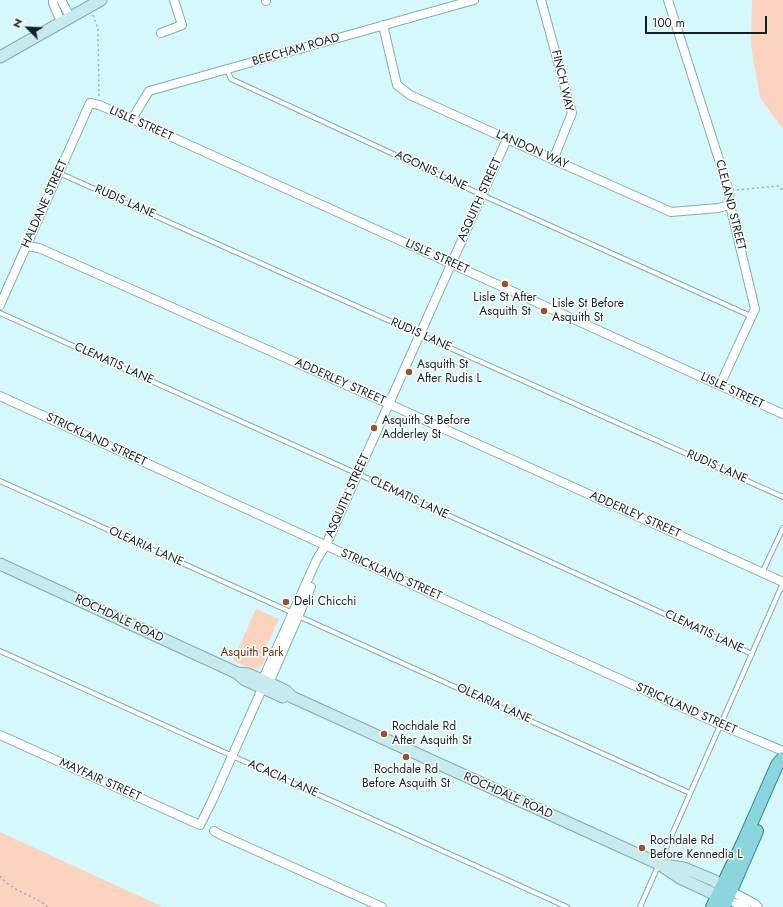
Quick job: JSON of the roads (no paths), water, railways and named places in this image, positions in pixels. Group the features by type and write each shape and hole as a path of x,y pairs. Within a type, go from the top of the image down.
{"main road":[{"path":"0,57 101,0"},
{"name":"ROCHDALE ROAD","path":"0,564 238,673 248,674 264,684 286,691 292,697 659,864 680,878 724,896"},
{"path":"724,896 744,840 777,765 783,758"},
{"path":"712,907 724,896 783,770"}],"street":[{"path":"52,0 66,20"},
{"path":"61,0 66,20"},
{"path":"161,33 182,25 174,0"},
{"name":"BEECHAM ROAD","path":"132,119 149,91 474,0"},
{"name":"FINCH WAY","path":"541,0 572,113 553,160"},
{"name":"CLELAND STREET","path":"668,0 729,191 730,205 754,309 720,385"},
{"name":"LANDON WAY","path":"383,25 397,85 410,95 671,212 718,208 730,205"},
{"name":"LISLE STREET","path":"90,103 99,105 132,119 783,414"},
{"name":"HALDANE STREET","path":"0,305 90,103"},
{"name":"ASQUITH STREET","path":"200,825 295,614 322,561 326,545 507,139"},
{"name":"ADDERLEY STREET","path":"27,246 39,248 390,404 783,582"},
{"name":"STRICKLAND STREET","path":"0,396 721,725 783,751"},
{"name":"MAYFAIR STREET","path":"0,735 200,825"},
{"path":"214,831 382,907"},
{"path":"724,896 746,907"},
{"path":"724,896 755,904 758,907"}],"lane":[{"name":"AGONIS LANE","path":"227,69 231,79 482,195 751,316"},
{"name":"RUDIS LANE","path":"58,173 783,497"},
{"name":"CLEMATIS LANE","path":"0,313 358,474 752,654"},
{"name":"OLEARIA LANE","path":"0,481 690,793"},
{"path":"762,573 783,528"},
{"path":"640,907 783,582"},
{"name":"ACACIA LANE","path":"0,651 567,907"}],"place":[{"name":"Lisle St After Asquith St","path":"505,284"},
{"name":"Lisle St Before Asquith St","path":"544,311"},
{"name":"Asquith St After Rudis L","path":"409,372"},
{"name":"Asquith St Before Adderley St","path":"374,428"},
{"name":"Deli Chicchi","path":"286,602"},
{"name":"Rochdale Rd After Asquith St","path":"384,734"},
{"name":"Rochdale Rd Before Asquith St","path":"406,757"},
{"name":"Rochdale Rd Before Kennedia L","path":"642,848"}],"park label":[{"name":"Asquith Park","path":"252,653"}]}
